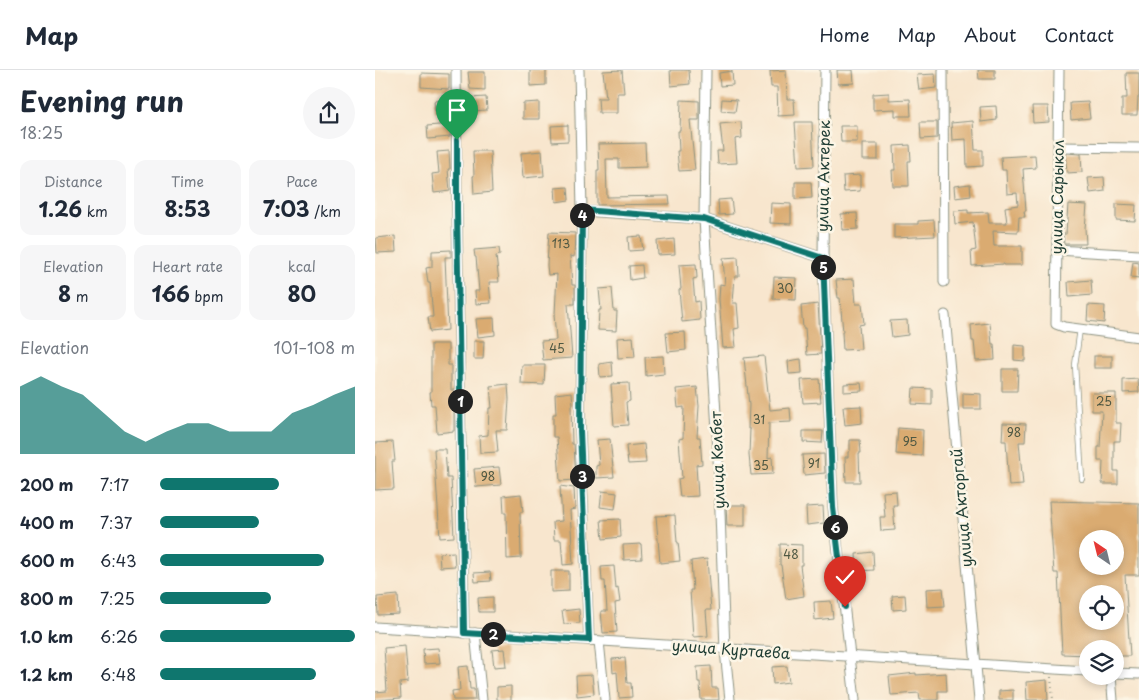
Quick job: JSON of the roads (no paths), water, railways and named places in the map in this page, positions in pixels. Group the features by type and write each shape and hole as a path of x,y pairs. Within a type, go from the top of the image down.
{"street":[{"path":"457,70 457,211 464,633"},
{"path":"579,70 582,210 580,431 589,640"},
{"name":"улица Келбет","path":"706,70 704,219 717,430 725,650 730,700"},
{"name":"улица Актерек","path":"825,70 823,258 833,507 855,700"},
{"path":"943,70 944,282"},
{"name":"улица Сарыкол","path":"1059,70 1056,324 1079,329"},
{"path":"1059,147 1139,148"},
{"path":"582,210 704,219 823,258"},
{"path":"1057,250 1139,255"},
{"name":"улица Акторгай","path":"945,315 979,700"},
{"path":"1079,329 1139,337"},
{"name":"улица Куртаева","path":"375,627 976,666 1079,671"},
{"path":"475,633 482,700"},
{"path":"599,641 605,700"},
{"path":"1124,673 1139,674"},
{"path":"1112,685 1113,700"}],"lane":[{"path":"1079,329 1075,365 1082,479"}]}
